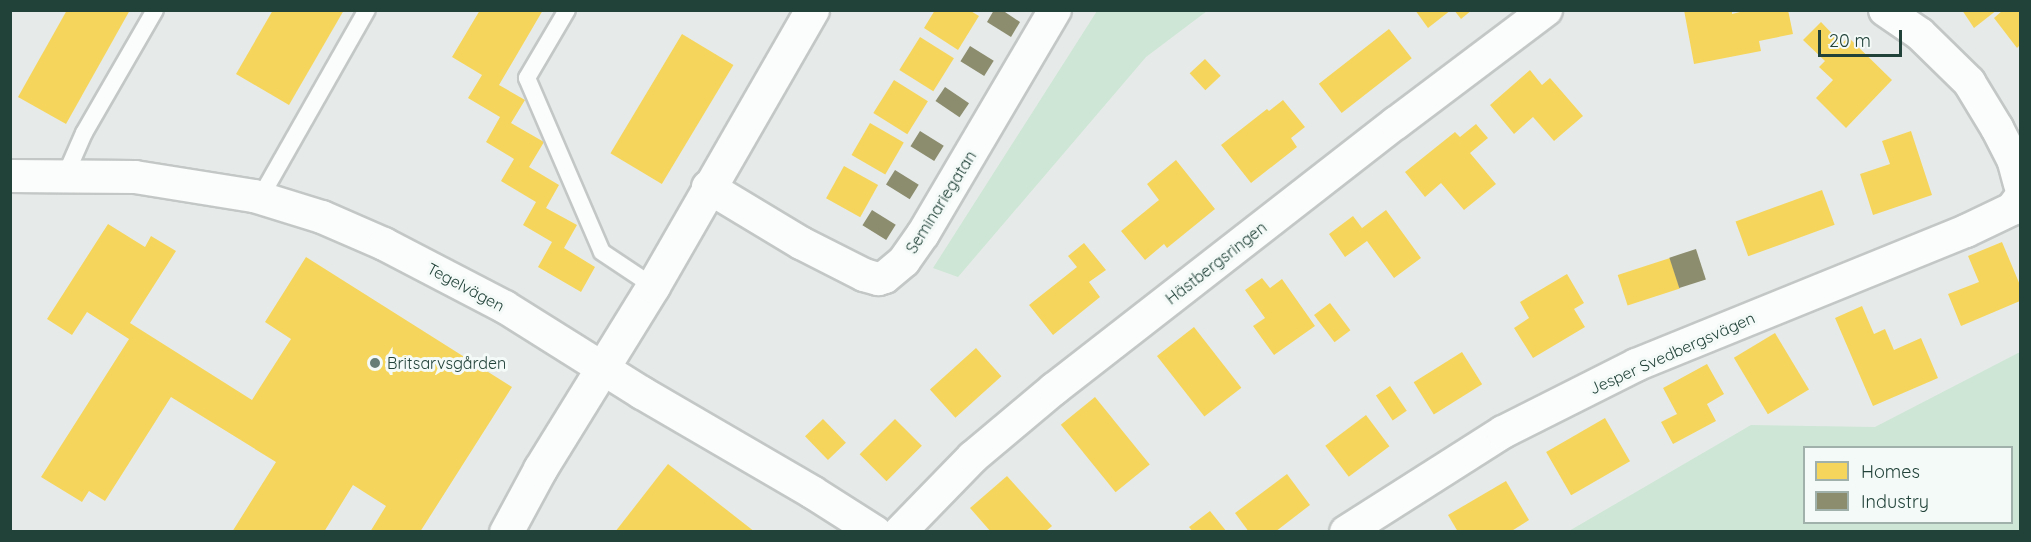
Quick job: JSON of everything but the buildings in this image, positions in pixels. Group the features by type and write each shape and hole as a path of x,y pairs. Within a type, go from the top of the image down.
{"street":[{"path":"506,531 540,469 653,286 812,10"},
{"name":"Seminariegatan","path":"708,187 801,243 854,270 878,279 885,277 904,261 923,234 1055,10"},
{"name":"Hästbergsringen","path":"900,531 973,457 1054,389 1396,123 1546,10"},
{"path":"1885,10 1920,33 1969,82 1997,128 2014,162 2019,196"},
{"name":"Tegelvägen","path":"10,176 66,174 135,177 260,198 322,217 374,239 505,307 875,531"},
{"name":"Jesper Svedbergsvägen","path":"1346,531 1503,432 1636,365 1966,231 2019,196"}],"lane":[{"path":"66,174 84,133 155,10"},
{"path":"260,198 367,10"},
{"path":"567,10 527,78 602,252 653,286"}],"green space":[{"path":"1097,11 1207,11 1146,57 958,277 933,268"},
{"path":"2020,352 2020,531 1569,531 1751,425 1875,427"}],"place":[{"name":"Britsarvsgården","path":"375,363"}]}
